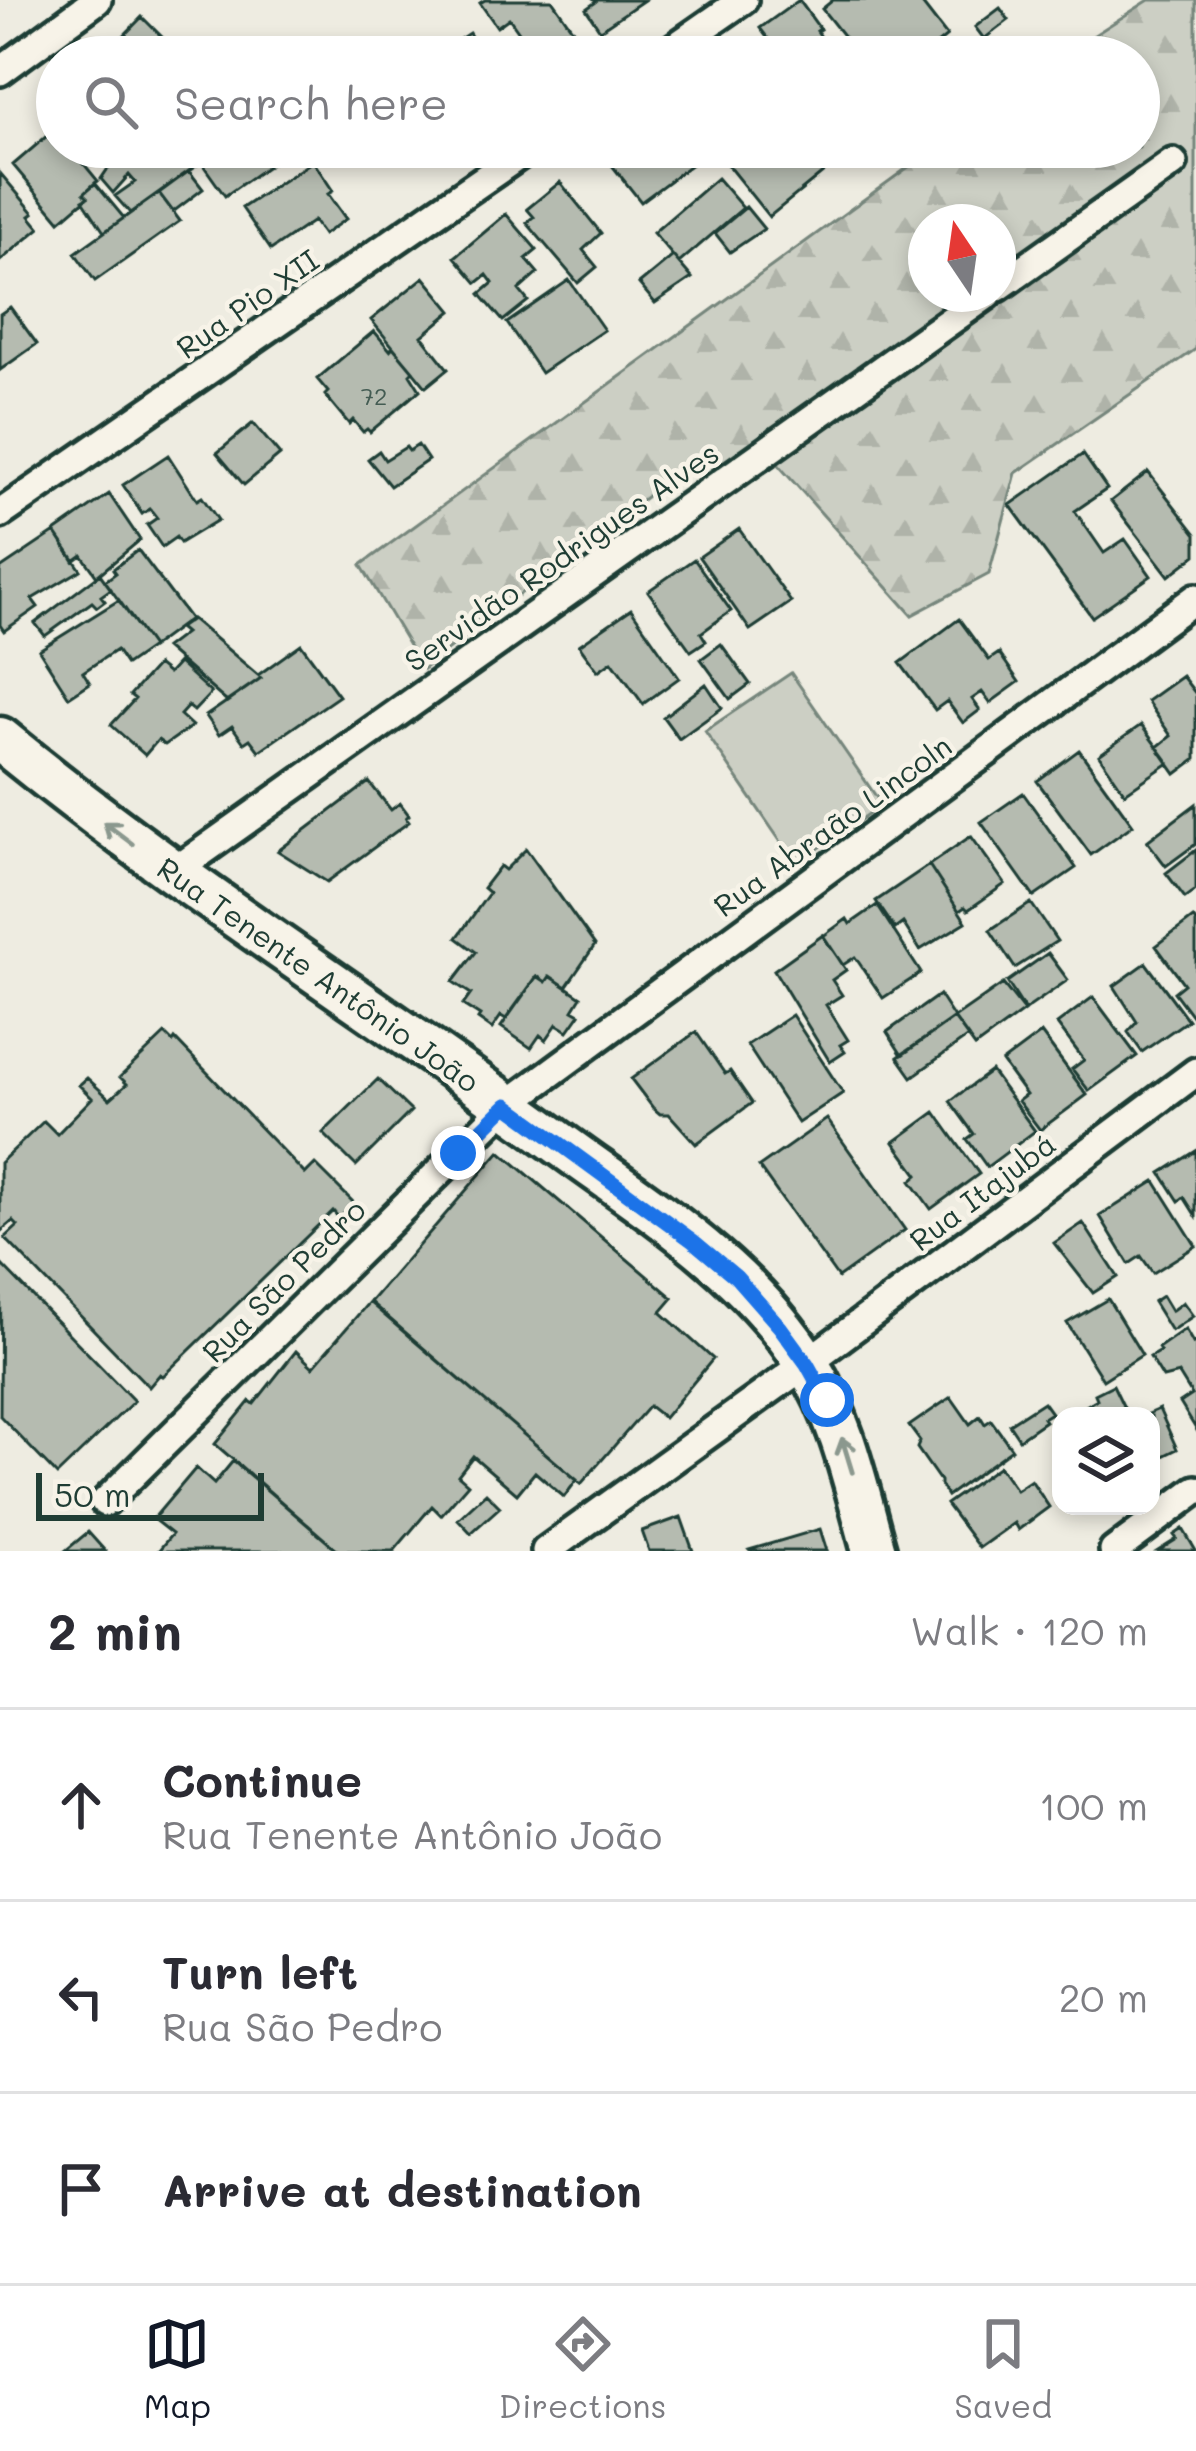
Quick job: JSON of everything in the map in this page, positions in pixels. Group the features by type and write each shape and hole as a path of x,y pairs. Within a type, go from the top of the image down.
{"main road":[{"name":"Rua Tenente Antônio João","path":"0,739 172,873 364,1003 722,1265 780,1327 827,1400 845,1445 874,1551"}],"street":[{"path":"48,36 97,0"},
{"path":"691,36 743,0"},
{"path":"0,71 36,45"},
{"path":"1016,274 1173,163"},
{"name":"Rua Pio XII","path":"0,514 501,168"},
{"name":"Servidão Rodrigues Alves","path":"172,873 963,312"},
{"name":"Rua Abraão Lincoln","path":"507,1105 1196,598"},
{"name":"Rua Itajubá","path":"546,1551 807,1364 1196,1072"},
{"name":"Rua São Pedro","path":"105,1502 507,1105"},
{"path":"1114,1551 1196,1490"}],"green space":[{"path":"1149,0 1196,0 1196,349 1016,473 989,574 912,615 774,460 686,466 423,669 361,565 907,168 1160,168 1160,36 1093,36"},
{"path":"791,673 882,805 796,864 705,731"}],"building":[{"path":"552,0 577,36 522,36 509,18 497,27 480,3"},
{"path":"594,0 644,0 600,30 586,9"},
{"path":"799,0 820,36 766,36 760,28"},
{"path":"833,0 919,0 947,36 843,36 822,9"},
{"path":"1000,8 1009,20 988,36 975,27"},
{"path":"142,17 161,36 123,36"},
{"path":"36,145 36,168 87,168 98,181 84,193 88,197 60,221 13,165"},
{"path":"108,168 193,168 130,213 115,196 135,182 129,175 113,193 101,179"},
{"path":"205,168 265,168 225,196"},
{"path":"302,168 318,168 346,219 323,235 313,221 271,250 242,208"},
{"path":"614,168 687,168 641,202"},
{"path":"730,168 821,168 824,172 769,217"},
{"path":"189,171 203,189 173,212 159,193"},
{"path":"0,173 34,213 30,216 40,228 0,261"},
{"path":"717,178 743,208 679,263 653,233"},
{"path":"560,182 601,233 583,250 597,267 578,283 527,223 534,217 527,209"},
{"path":"95,183 124,218 104,232 83,200"},
{"path":"159,193 180,221 95,281 75,253"},
{"path":"746,207 764,229 730,252 715,233"},
{"path":"506,214 537,250 526,259 538,273 519,290 528,301 503,321 480,294 493,283 487,275 477,283 455,257"},
{"path":"673,256 692,278 655,303 639,284"},
{"path":"424,277 452,311 422,336 448,369 426,387 371,320"},
{"path":"569,280 604,330 541,373 507,323"},
{"path":"10,307 37,344 0,370 0,314"},
{"path":"374,331 413,371 410,374 420,390 370,432 363,432 353,420 349,424 317,379"},
{"path":"253,423 280,455 244,485 217,453"},
{"path":"418,445 428,460 390,486 368,459 379,451 385,460"},
{"path":"1083,454 1107,489 1075,511 1104,553 1125,539 1151,576 1092,617 1010,505"},
{"path":"168,455 197,500 202,497 218,520 180,543 176,537 162,547 147,525 157,518 150,509 142,514 123,485"},
{"path":"1148,472 1196,534 1196,555 1169,576 1111,501"},
{"path":"109,494 140,540 97,576 82,555 74,561 55,532"},
{"path":"739,529 791,602 750,630 699,557"},
{"path":"55,532 81,570 32,599 38,607 4,631 0,625 0,569"},
{"path":"138,550 190,619 152,647 105,581"},
{"path":"694,559 731,611 701,633 706,641 691,651 648,591"},
{"path":"100,574 111,589 101,596 105,601 97,607 92,602 45,636 35,623"},
{"path":"119,600 152,647 126,665 116,650 83,672 90,683 69,697 39,650"},
{"path":"631,609 679,678 643,704 612,661 598,671 579,645"},
{"path":"192,619 261,678 227,702 165,648 185,633 179,628"},
{"path":"959,619 989,660 999,653 1019,682 990,703 982,692 972,699 980,710 963,723 947,701 935,710 900,663"},
{"path":"301,644 339,696 259,751 250,739 244,743 232,726 219,735 206,716"},
{"path":"721,644 750,684 730,699 701,659"},
{"path":"178,663 211,693 194,711 188,706 180,715 192,726 165,745 158,740 145,755 111,725 157,665 168,674"},
{"path":"1182,676 1196,694 1196,759 1176,774 1157,747 1171,736 1147,701"},
{"path":"706,684 722,708 679,739 663,717"},
{"path":"1141,725 1169,763 1125,793 1099,755"},
{"path":"1079,750 1133,825 1091,855 1037,781"},
{"path":"369,782 391,810 400,803 409,822 327,882 278,851"},
{"path":"1023,793 1076,868 1034,897 981,822"},
{"path":"1196,804 1196,844 1166,866 1147,841"},
{"path":"971,836 1005,884 968,910 959,911 929,865"},
{"path":"526,849 595,945 566,987 550,976 546,982 537,976 506,1019 501,1016 492,1029 463,1005 471,994 453,982 476,952 457,938 489,893 483,888 500,866 505,870"},
{"path":"1196,850 1196,890 1185,898 1166,873"},
{"path":"929,865 966,922 920,950 903,923 895,929 876,901"},
{"path":"1031,903 1057,941 1015,968 990,930"},
{"path":"877,905 921,973 883,998 855,957 843,965 823,936"},
{"path":"1193,918 1196,1013 1192,1016 1174,992 1184,984 1156,946"},
{"path":"823,935 846,970 832,980 842,995 826,1005 848,1040 840,1045 845,1052 830,1062 774,970"},
{"path":"1048,953 1068,980 1025,1010 1007,982"},
{"path":"1146,963 1188,1020 1142,1052 1128,1032 1137,1022 1114,986"},
{"path":"537,976 546,982 550,976 581,997 573,1010 580,1014 568,1031 557,1024 546,1040 540,1035 531,1048 501,1027"},
{"path":"1003,984 1024,1011 975,1047 954,1018"},
{"path":"939,995 954,1018 902,1055 887,1032"},
{"path":"1093,997 1137,1056 1089,1091 1072,1069 1084,1060 1057,1024"},
{"path":"792,1015 843,1093 798,1123 747,1045"},
{"path":"954,1018 968,1037 912,1077 898,1057"},
{"path":"696,1032 752,1103 696,1144 669,1114 653,1108 631,1079"},
{"path":"1041,1033 1087,1095 1040,1130 1018,1101 1026,1095 1002,1062"},
{"path":"165,1034 305,1174 315,1164 355,1204 339,1218 333,1211 149,1387 5,1238 18,1226 13,1221 0,1232 0,1163 44,1121 57,1134 92,1098 79,1085 87,1078 110,1099 127,1084 120,1077"},
{"path":"991,1071 1035,1131 987,1167 967,1139 974,1134 950,1101"},
{"path":"378,1079 411,1111 356,1166 323,1133"},
{"path":"935,1112 979,1174 931,1209 911,1181 918,1175 894,1142"},
{"path":"827,1119 905,1230 838,1278 759,1167"},
{"path":"500,1151 673,1298 661,1312 713,1359 664,1418 649,1406 581,1484 370,1302"},
{"path":"1196,1151 1196,1216 1184,1197 1179,1201 1161,1173"},
{"path":"1155,1181 1196,1246 1153,1273 1141,1256 1129,1264 1100,1216"},
{"path":"1083,1223 1118,1277 1093,1293 1054,1243"},
{"path":"1,1264 134,1401 57,1475 0,1416"},
{"path":"1162,1296 1171,1311 1183,1302 1193,1316 1171,1331 1153,1302"},
{"path":"1108,1299 1142,1355 1103,1380 1067,1323"},
{"path":"369,1302 577,1480 564,1497 535,1472 517,1494 473,1456 458,1475 468,1484 441,1515 432,1506 394,1551 338,1551 215,1444 296,1351 313,1367"},
{"path":"1185,1329 1196,1341 1196,1429 1180,1403 1192,1395 1179,1374 1163,1378 1150,1357"},
{"path":"1113,1385 1124,1407 1084,1407 1097,1399 1095,1394"},
{"path":"951,1397 970,1424 980,1416 985,1424 991,1420 1012,1449 947,1496 909,1426"},
{"path":"1043,1402 1051,1413 1019,1439 1009,1424"},
{"path":"1160,1411 1177,1449 1160,1458"},
{"path":"233,1461 338,1551 158,1551 172,1534 153,1519 196,1468 214,1484"},
{"path":"999,1466 1016,1490 1031,1480 1049,1507 1018,1530 1014,1523 979,1548 946,1504"},
{"path":"486,1493 500,1507 471,1533 458,1519"},
{"path":"681,1517 693,1551 649,1551 642,1531"},
{"path":"820,1529 827,1551 749,1550"},
{"path":"1183,1529 1196,1551 1158,1551 1177,1539 1174,1535"},
{"path":"88,1532 105,1551 65,1551"}],"route":[{"path":"458,1153 507,1105 736,1277 780,1327 827,1400"}]}
